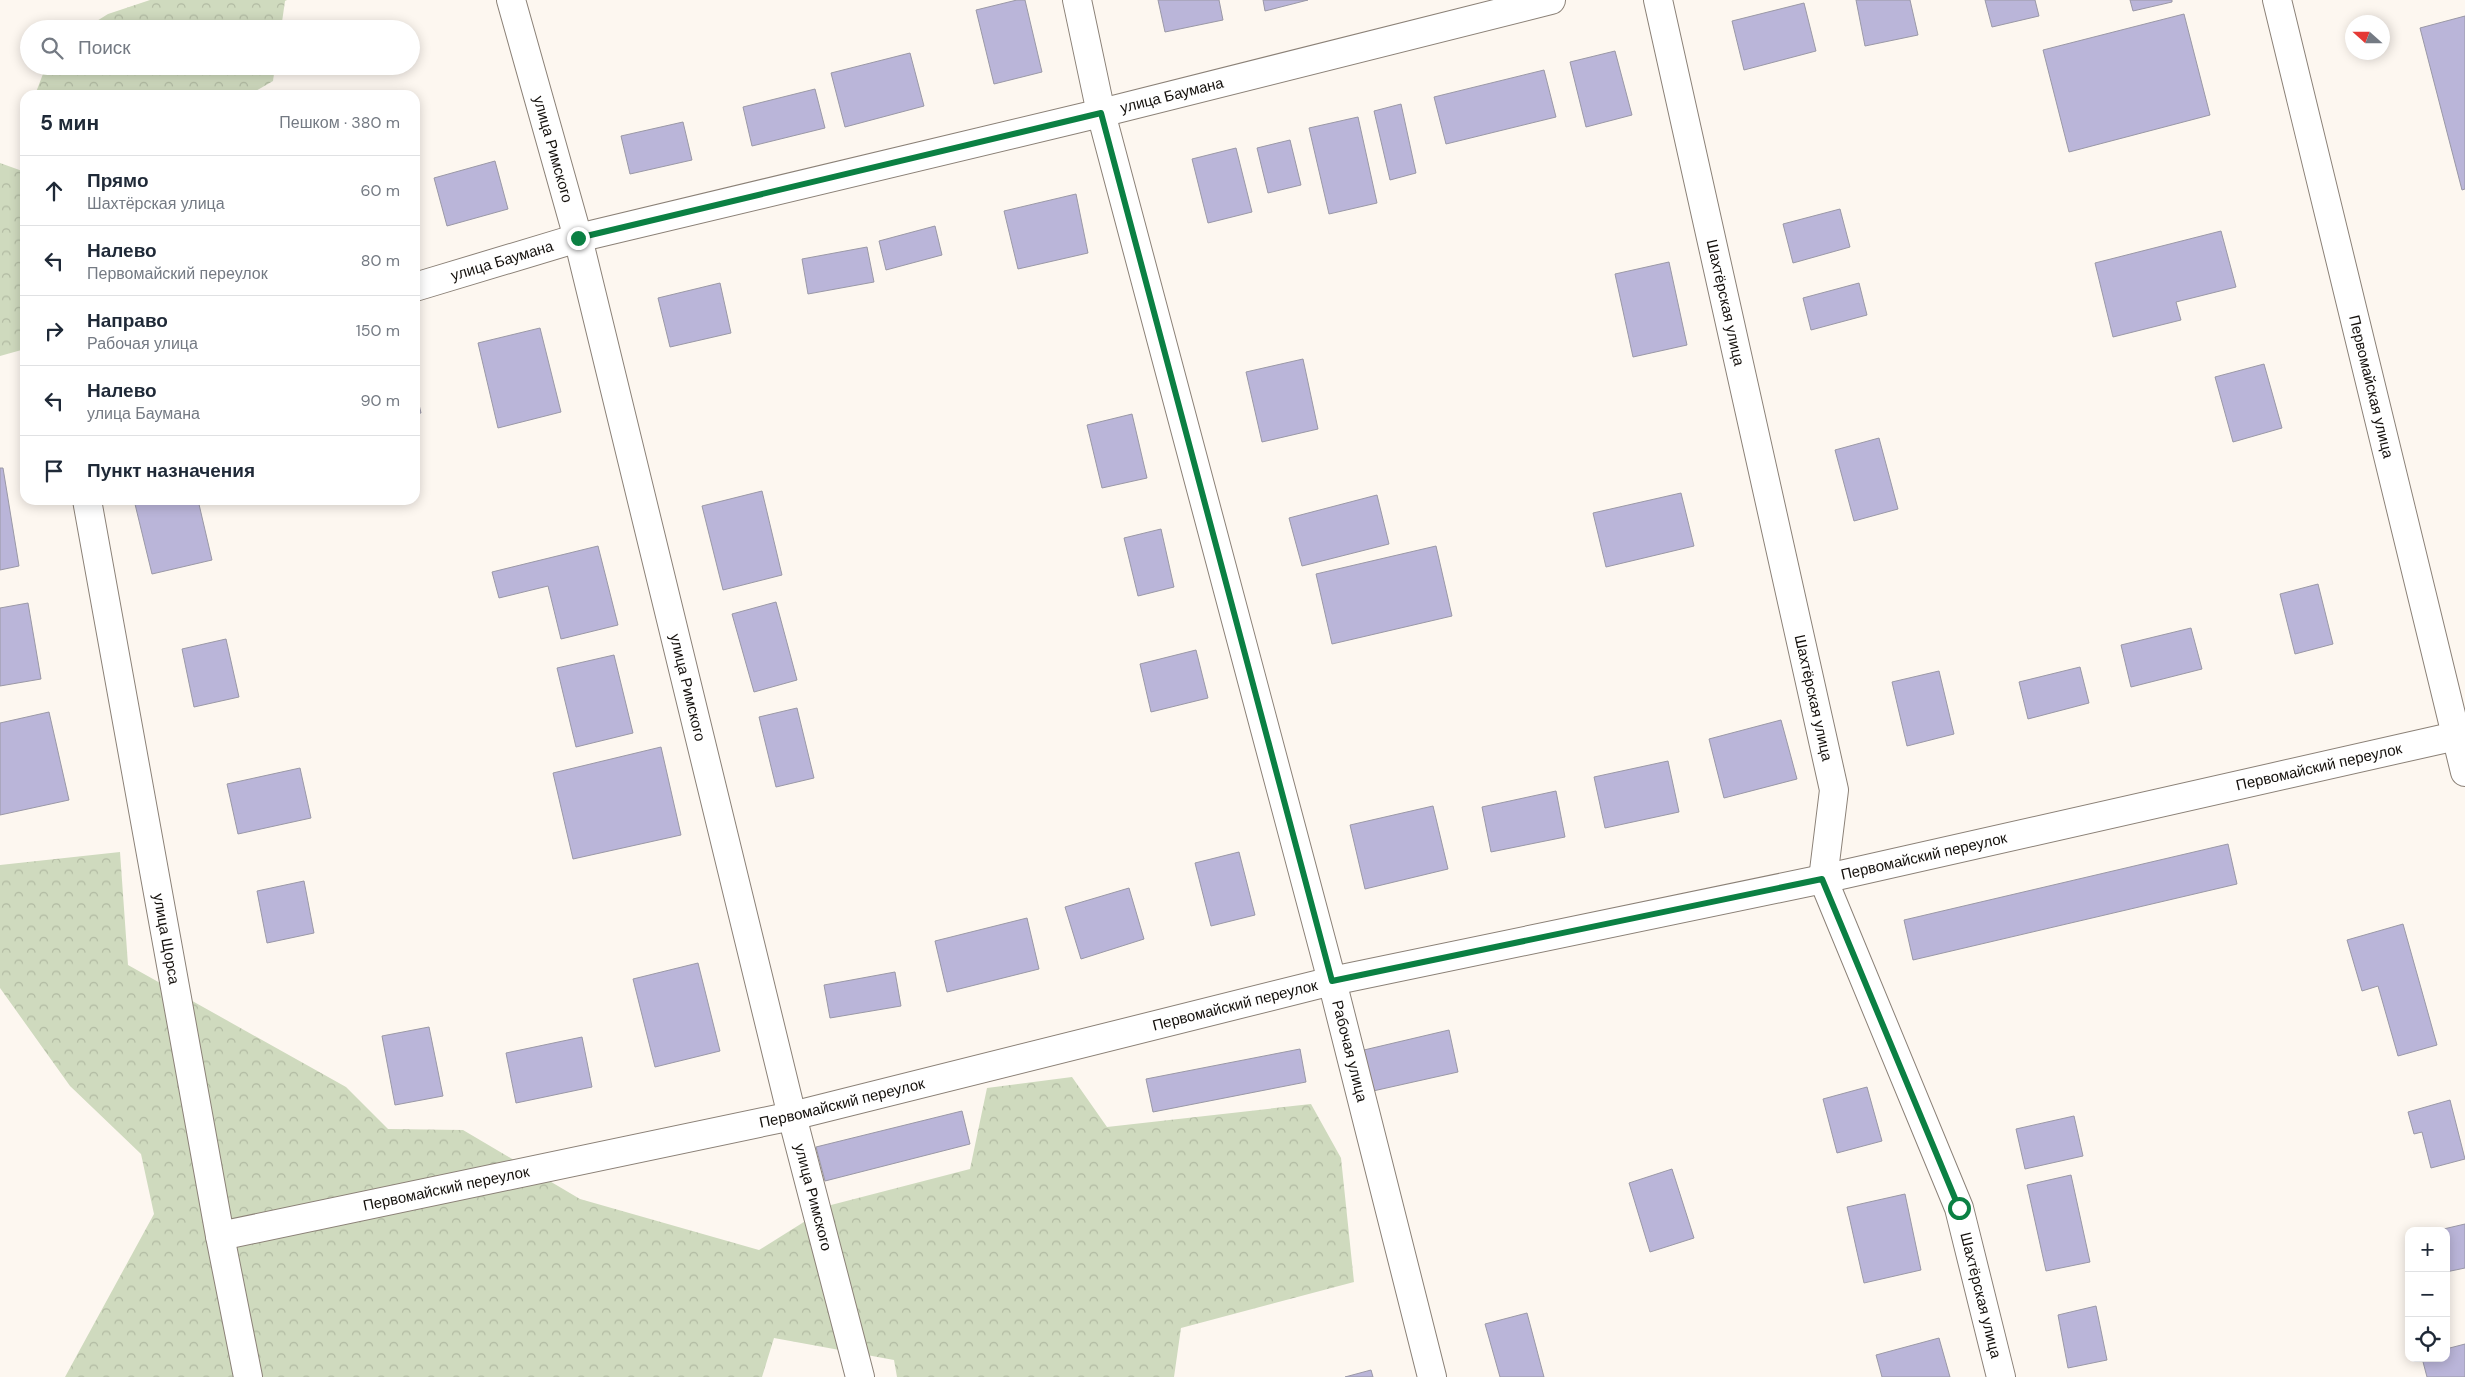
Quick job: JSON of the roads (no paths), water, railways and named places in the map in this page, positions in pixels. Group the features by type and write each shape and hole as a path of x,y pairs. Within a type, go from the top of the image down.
{"street":[{"name":"улица Римского","path":"511,0 578,238 792,1116 860,1377"},
{"name":"Рабочая улица","path":"1077,0 1101,113 1332,981 1432,1377"},
{"name":"улица Баумана","path":"420,285 578,238 1101,113 1551,0"},
{"name":"Шахтёрская улица","path":"1658,0 1834,790 1822,879 1959,1208 2001,1377"},
{"name":"Первомайская улица","path":"2277,0 2465,772"},
{"name":"улица Щорса","path":"88,505 220,1236 248,1377"},
{"name":"Первомайский переулок","path":"220,1236 792,1116 1332,981 1822,879 2456,736"}]}
